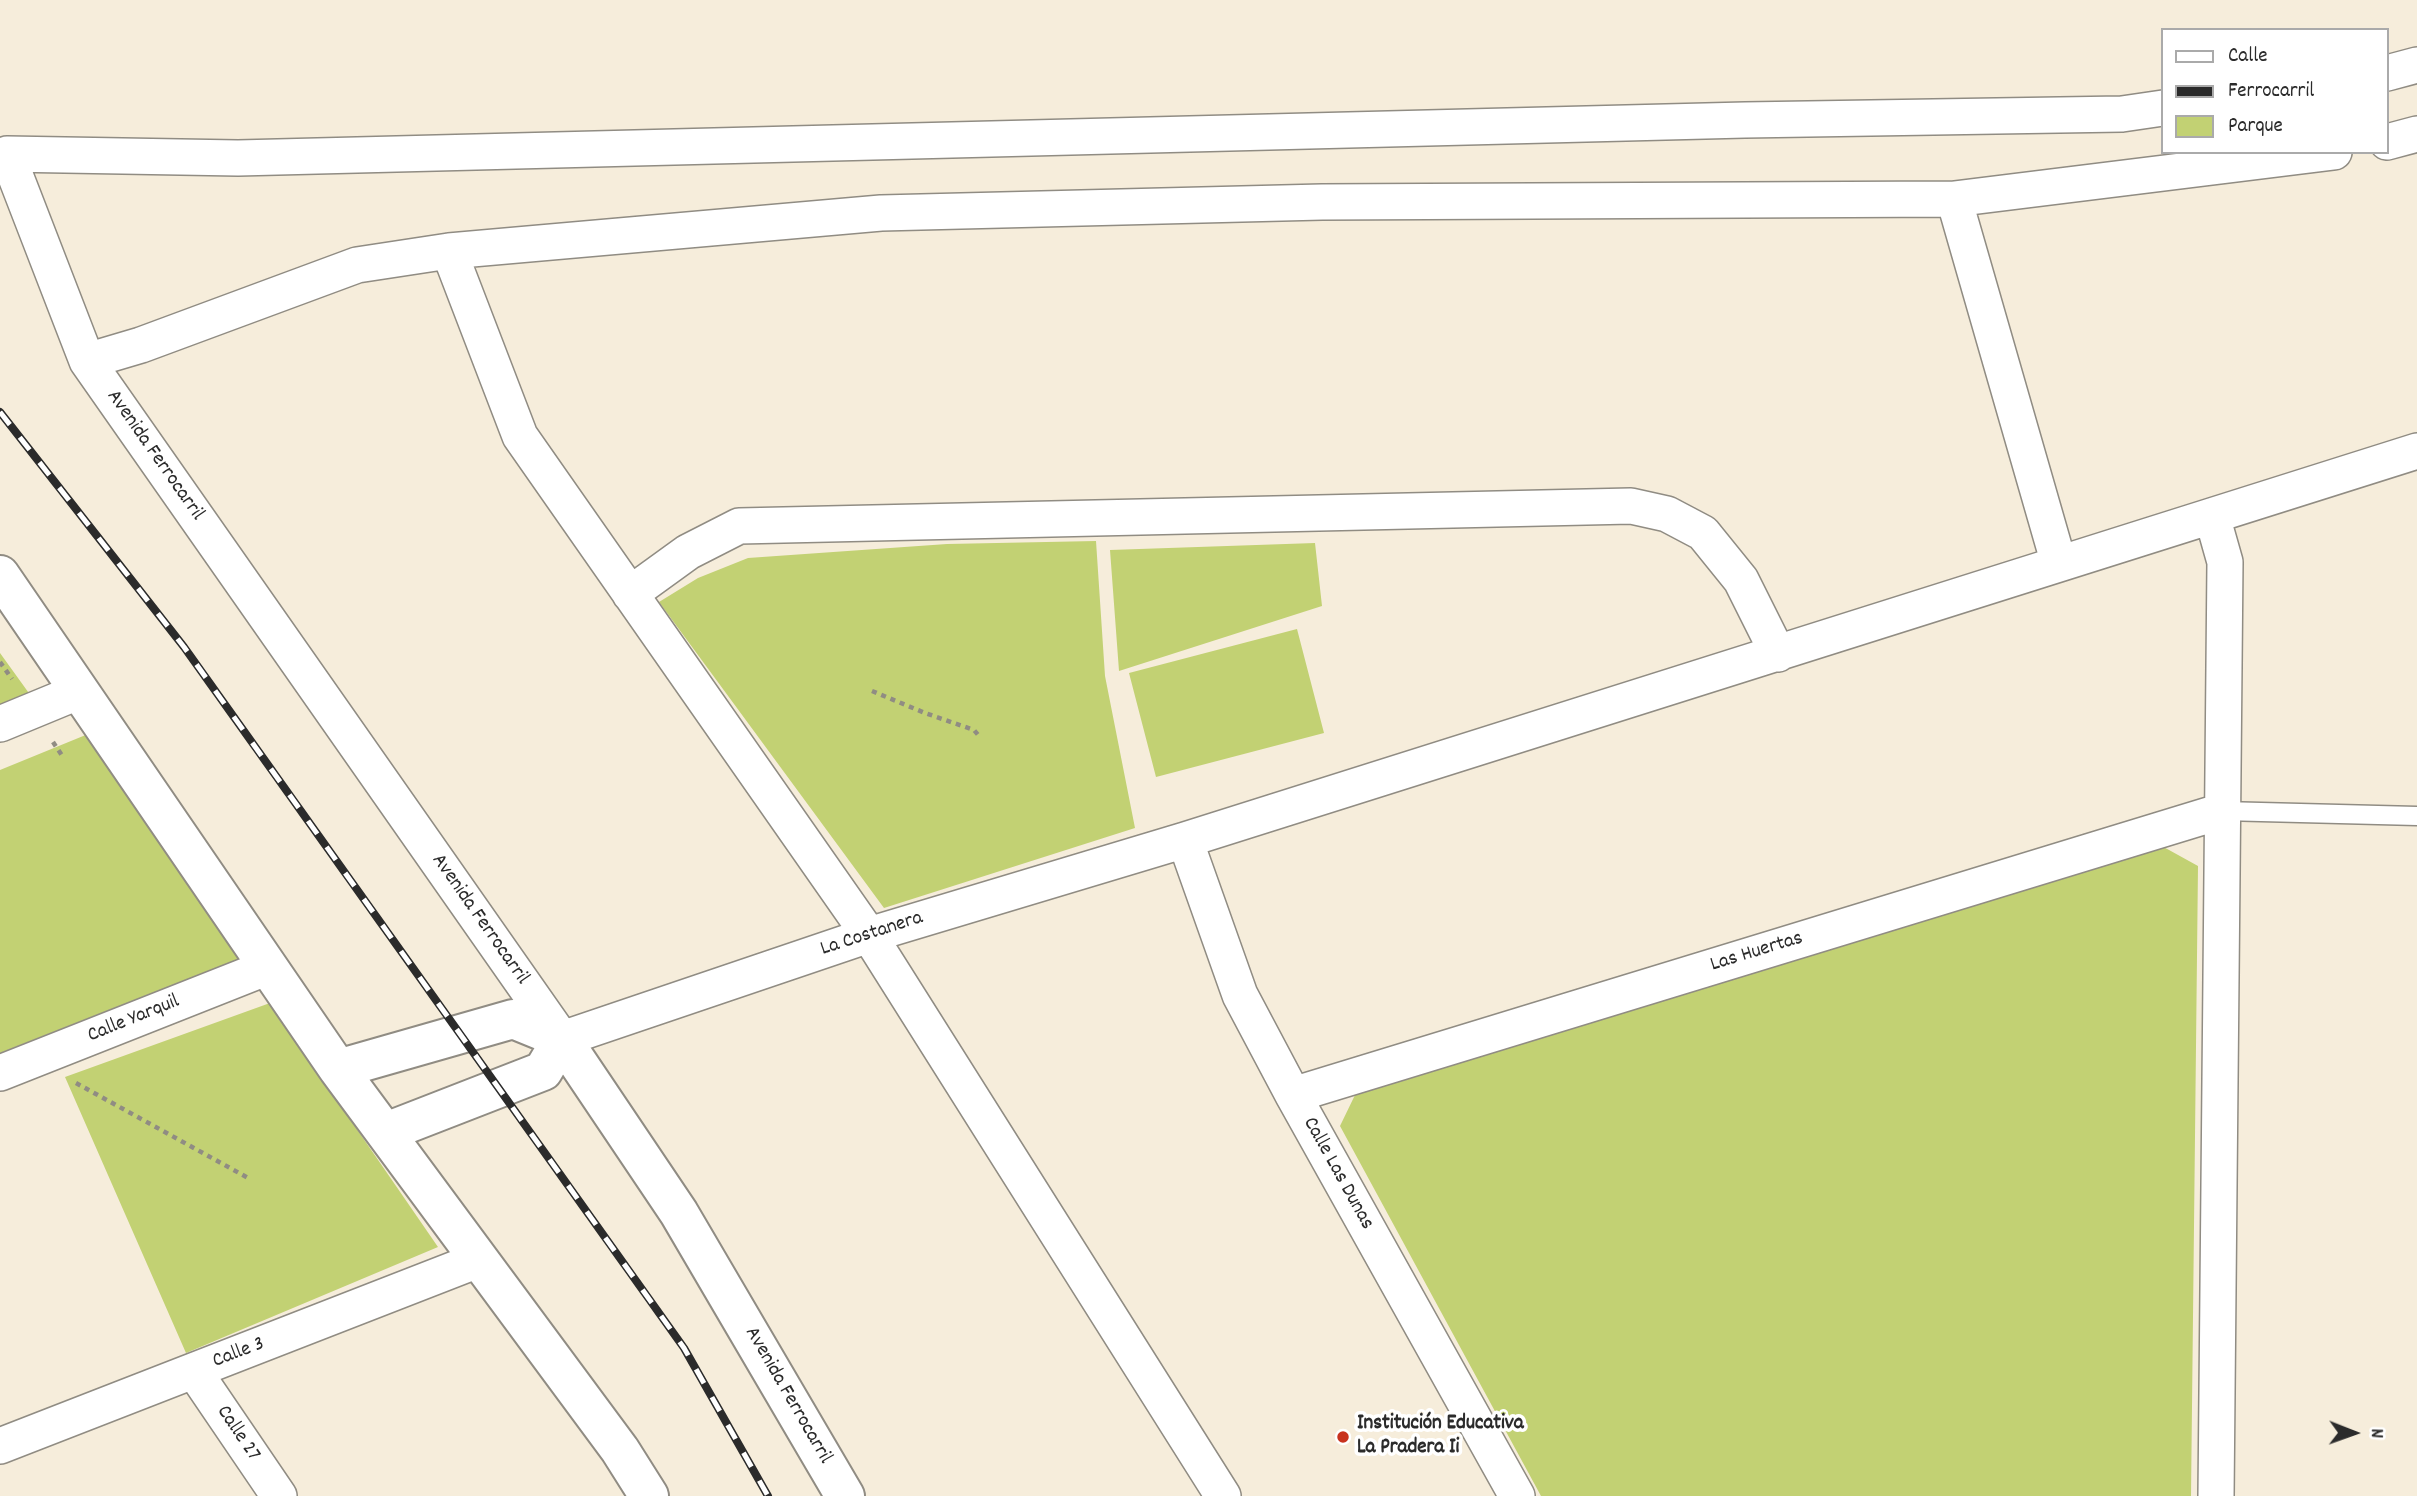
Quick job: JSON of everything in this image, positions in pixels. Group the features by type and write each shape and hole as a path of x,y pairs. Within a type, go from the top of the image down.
{"street":[{"path":"2389,72 2417,65"},
{"path":"4,152 238,158 1745,120 2122,114 2162,108"},
{"path":"2389,141 2417,134"},
{"name":"Avenida Ferrocarril","path":"4,152 87,361 562,1039 679,1213 845,1496"},
{"path":"87,361 141,345 357,265 449,251 881,213 1322,202 1954,199 2318,154"},
{"path":"1954,199 2059,564"},
{"path":"449,251 520,436 869,935 1223,1496"},
{"name":"La Costanera","path":"562,1039 869,935 1185,840 2417,451"},
{"path":"630,594 688,552 739,526 1632,506 1667,514 1703,533 1741,580 1778,654"},
{"path":"2212,516 2225,562 2216,1496"},
{"path":"0,575 338,1069 620,1450 649,1496"},
{"path":"0,724 79,691"},
{"name":"Las Huertas","path":"1293,1095 2222,811"},
{"name":"Calle Las Dunas","path":"1185,840 1240,995 1517,1496"},
{"name":"Calle Yarquil","path":"0,1073 268,967"},
{"path":"338,1069 513,1019 562,1039 543,1071 386,1132"},
{"name":"Calle 3","path":"0,1446 478,1260"},
{"name":"Calle 27","path":"194,1371 279,1496"}],"lane":[{"path":"2222,811 2417,816"}],"path":[{"path":"872,691 974,730 979,736"},
{"path":"50,1053 56,1066 73,1082 250,1179"}],"green space":[{"path":"1096,541 1105,676 1135,828 884,908 659,602 698,578 748,558 947,544"},
{"path":"1315,543 1322,606 1119,671 1110,550"},
{"path":"1297,629 1324,733 1156,777 1129,673"},
{"path":"0,653 31,696 0,707"},
{"path":"93,732 241,958 0,1053 0,770"},
{"path":"2160,845 2198,866 2191,1496 1541,1496 1340,1126 1355,1095"},
{"path":"270,1003 438,1247 186,1353 65,1077"}],"railway":[{"path":"0,412 184,647 684,1348 768,1496"}],"place":[{"name":"Institución Educativa La Pradera Ii","path":"1343,1437"}]}
